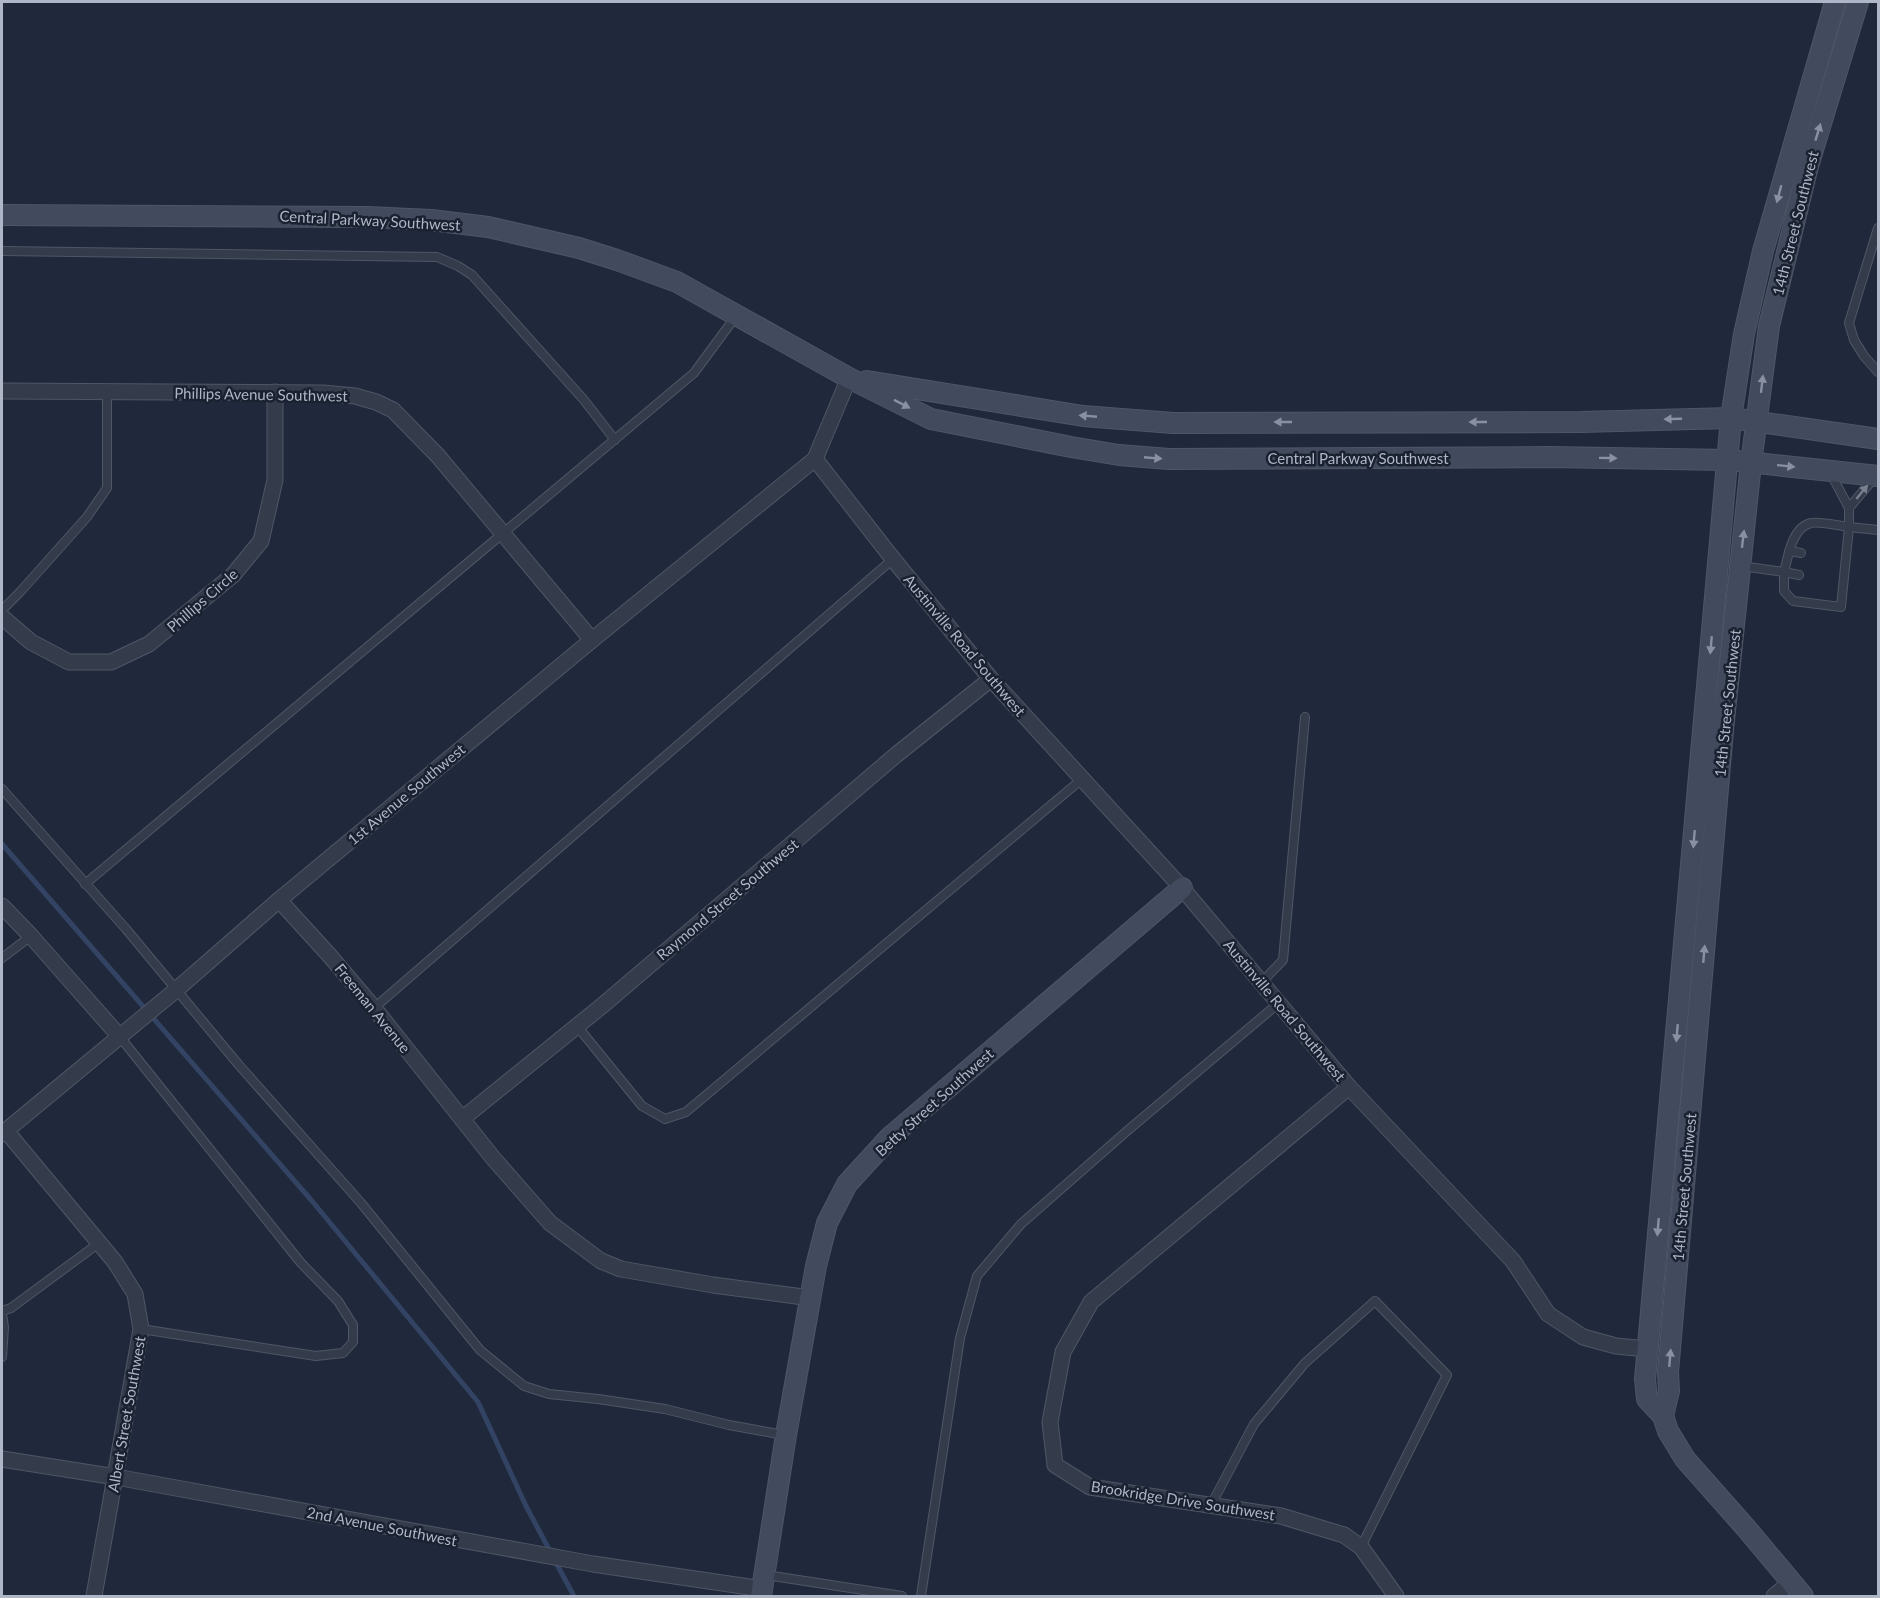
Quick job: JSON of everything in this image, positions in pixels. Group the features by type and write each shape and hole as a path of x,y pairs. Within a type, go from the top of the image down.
{"street":[{"name":"14th Street Southwest","path":"1647,1349 1731,418 1744,334 1763,251 1835,2"},
{"name":"14th Street Southwest","path":"1663,1416 1669,1391 1668,1372 1723,730 1751,463 1769,326 1808,166 1858,2"},
{"name":"Central Parkway Southwest","path":"2,215 367,217 432,220 488,227 579,248 677,282 849,378 931,419 1119,455 1169,459 1550,457 1728,460 1877,476"},
{"name":"Central Parkway Southwest","path":"849,378 935,390 1083,416 1173,423 1581,422 1731,418 1878,439"},
{"path":"815,459 849,378"},
{"name":"Phillips Avenue Southwest","path":"2,391 323,393 355,396 376,402 393,410 438,456 504,532 592,640"},
{"name":"Phillips Circle","path":"2,617 31,642 69,662 111,662 149,644 217,589 233,575 261,542 275,480 275,392"},
{"name":"Austinville Road Southwest","path":"815,459 893,560 991,679 1182,888 1349,1087 1513,1261 1548,1314 1583,1337 1616,1346 1647,1349"},
{"name":"1st Avenue Southwest","path":"4,1133 120,1038 279,900 592,640 815,459"},
{"name":"Raymond Street Southwest","path":"462,1119 577,1026 896,755 991,679"},
{"name":"Betty Street Southwest","path":"763,1587 786,1435 816,1266 827,1223 846,1184 890,1137 1182,888"},
{"name":"Freeman Avenue","path":"279,900 374,1008 462,1119 550,1223 601,1261 621,1269 713,1285 811,1298"},
{"path":"2,906 120,1038"},
{"name":"Brookridge Drive Southwest","path":"1349,1087 1090,1302 1063,1352 1050,1422 1055,1465 1090,1487 1281,1516 1344,1535 1361,1547 1396,1596"},
{"name":"Albert Street Southwest","path":"4,1133 115,1262 135,1294 141,1329 94,1596"},
{"path":"1647,1349 1647,1399 1663,1416 1672,1438 1685,1459 1797,1589 1774,1596"},
{"name":"2nd Avenue Southwest","path":"2,1459 116,1477 593,1564 763,1587"}],"lane":[{"path":"1878,228 1849,323 1854,340 1878,372"},
{"path":"2,251 437,257 472,275 584,400 615,440"},
{"path":"86,884 694,373 737,315"},
{"path":"2,610 87,517 107,488 107,391"},
{"path":"1829,471 1850,508 1850,527 1841,580 1841,607 1793,601 1784,591 1784,572 1794,538 1811,522 1850,527 1878,530"},
{"path":"1850,508 1877,476"},
{"path":"1789,551 1801,553"},
{"path":"374,1008 893,560"},
{"path":"1719,563 1798,575"},
{"path":"1262,982 1283,960 1305,717"},
{"path":"577,1026 642,1106 665,1119 686,1112 1082,779"},
{"path":"2,789 86,884 237,1065 361,1203 480,1350 524,1386 549,1394 665,1409 729,1425 786,1435"},
{"path":"2,958 31,936"},
{"path":"921,1596 960,1338 977,1276 1021,1224 1280,1002"},
{"path":"120,1038 301,1263 338,1301 354,1325 353,1342 343,1353 316,1356 141,1329"},
{"path":"2,1357 4,1327 2,1312 11,1308 99,1243"},
{"path":"1211,1504 1254,1424 1305,1363 1375,1301 1447,1375 1361,1547"},
{"path":"763,1587 902,1596"}],"waterway":[{"path":"2,844 312,1201 478,1402 526,1506 551,1553"},
{"path":"555,1561 574,1596"}]}
